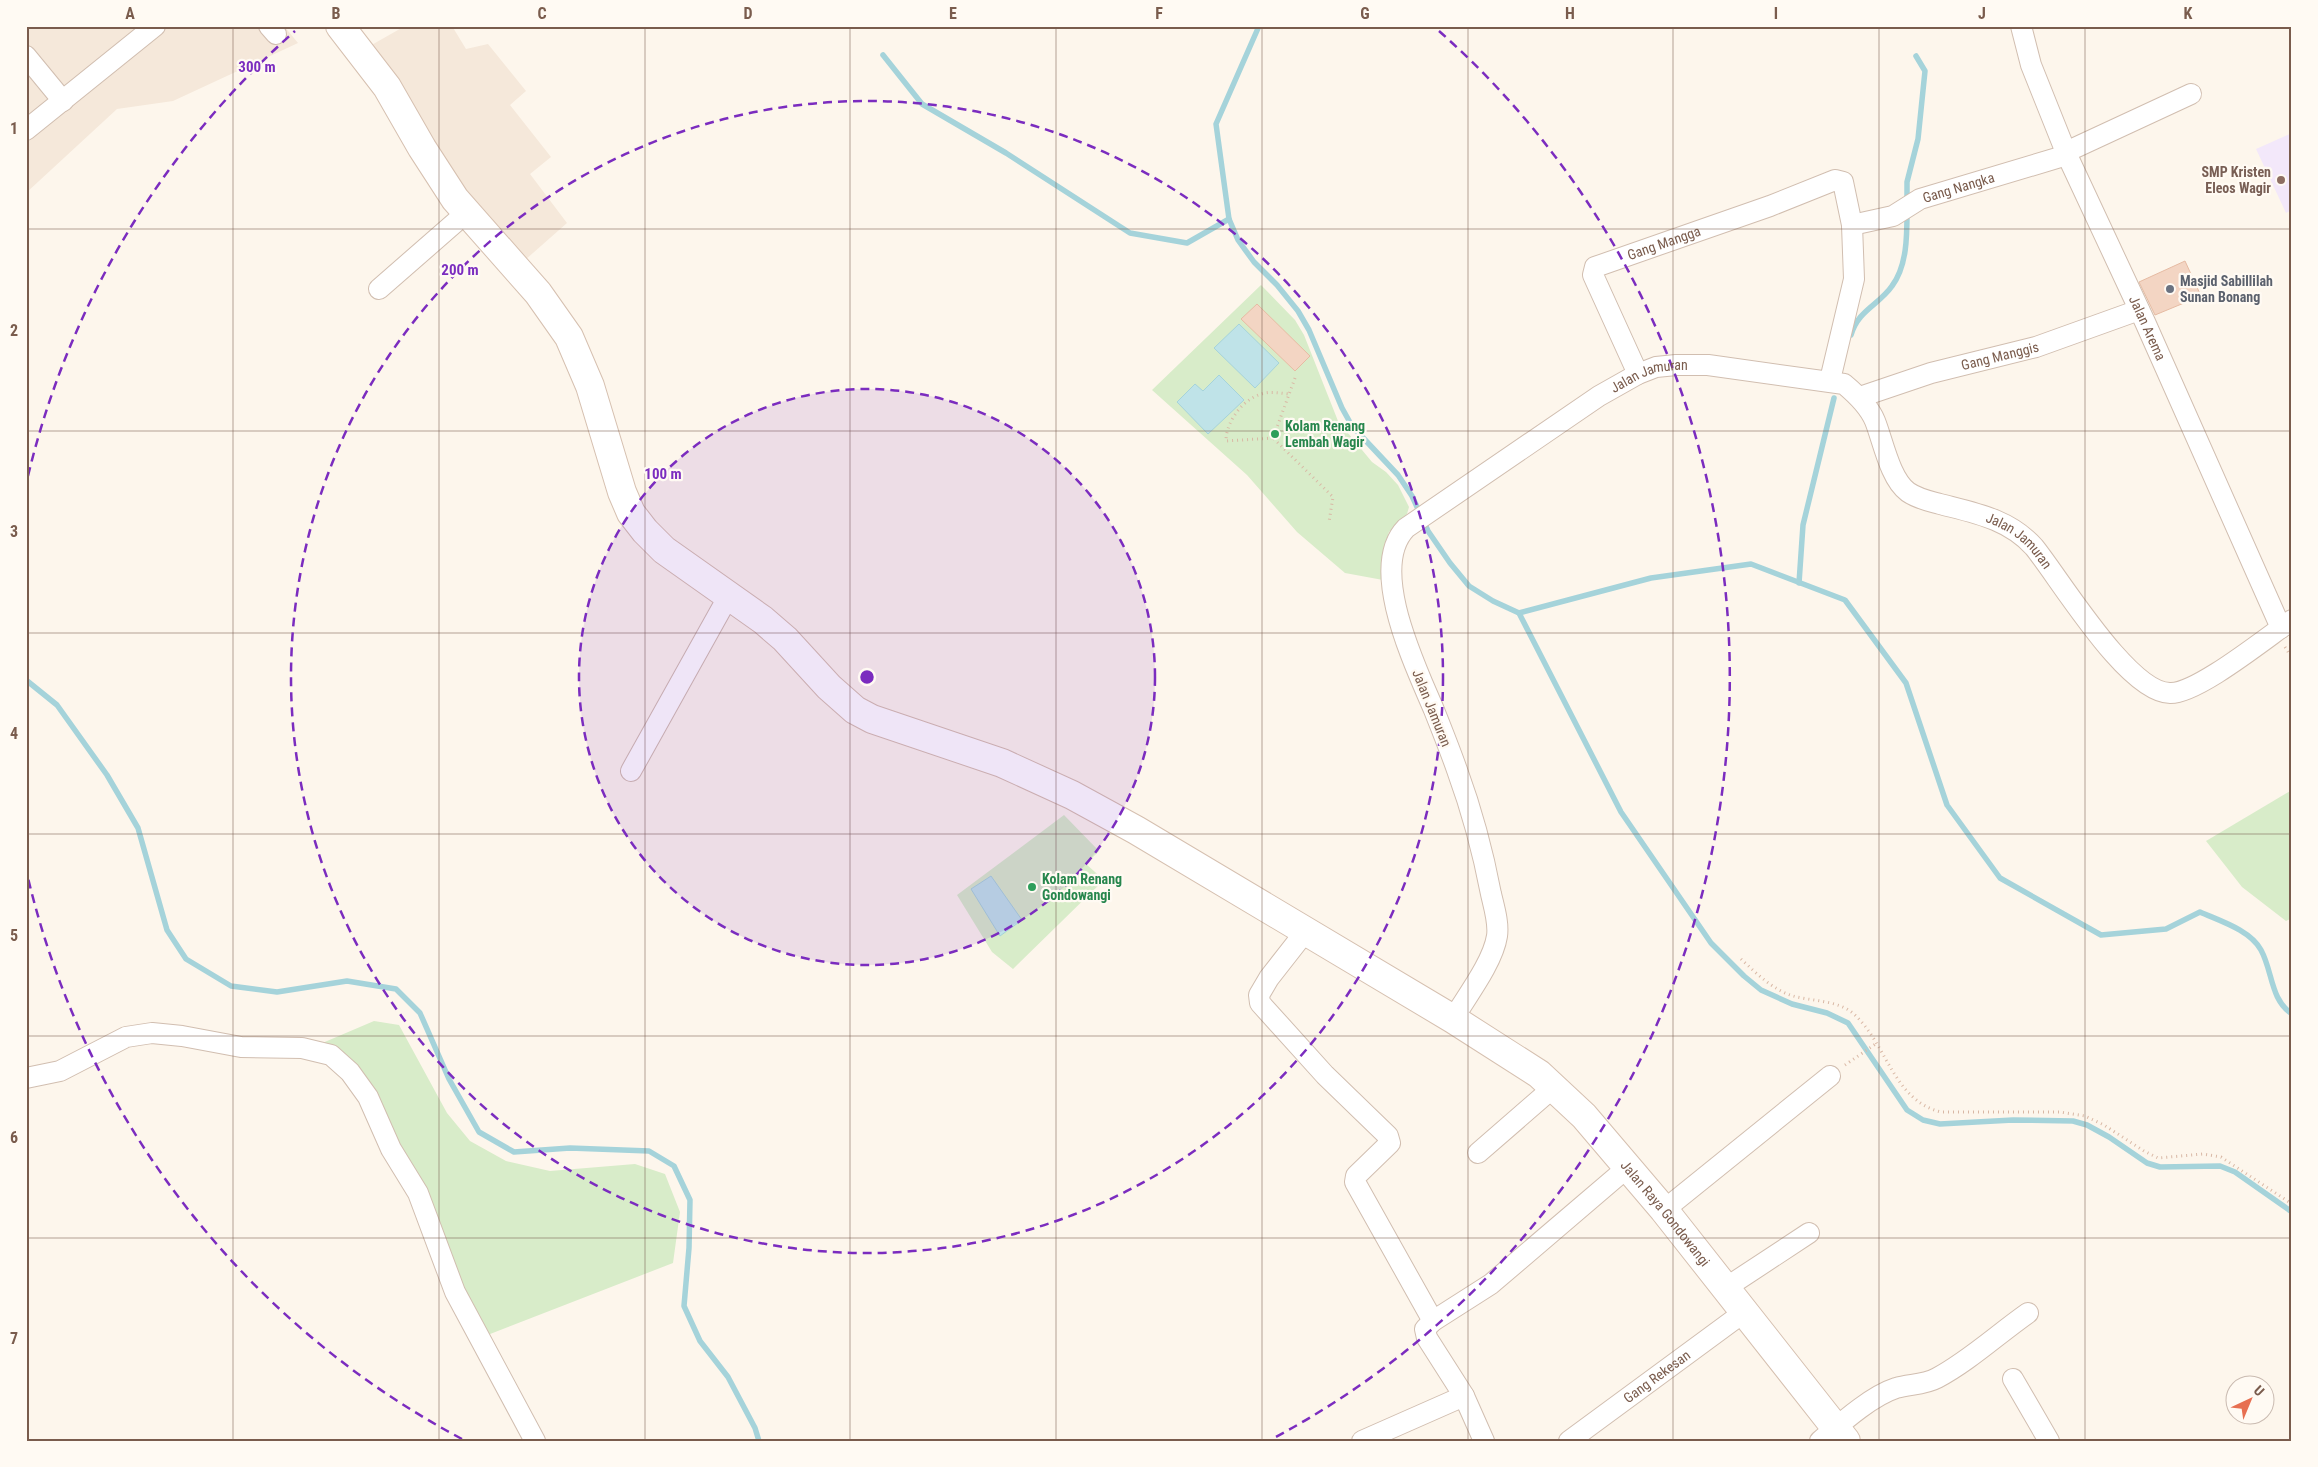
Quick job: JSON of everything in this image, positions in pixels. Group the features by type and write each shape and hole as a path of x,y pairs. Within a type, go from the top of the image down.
{"street":[{"path":"26,130 155,26"},
{"name":"Jalan Raya Gondowangi","path":"340,26 387,87 422,148 466,213 538,293 569,337 590,386 622,492 631,513 664,550 763,620 785,639 829,687 855,710 872,719 1002,763 1072,795 1136,830 1521,1061 1554,1087 1584,1116 1664,1210 1834,1436"},
{"name":"Jalan Arema","path":"2021,26 2031,65 2067,154 2286,624"},
{"path":"26,56 63,100"},
{"name":"Gang Nangka","path":"1852,225 1893,216 1917,200 2067,154 2191,94"},
{"name":"Gang Mangga","path":"1638,374 1593,275 1595,267 1770,206 1835,180 1843,182 1852,225"},
{"path":"379,289 466,213"},
{"path":"1830,380 1854,279 1852,225"},
{"name":"Gang Manggis","path":"1860,397 1931,374 2036,347 2139,310"},
{"name":"Jalan Jamuran","path":"1453,1019 1493,951 1498,934 1476,823 1434,711 1409,652 1397,612 1392,565 1395,543 1406,528 1583,407 1638,374 1656,367 1708,365 1830,380 1844,384 1860,397 1874,420 1899,483 1908,492 1922,499 1992,518 2021,533 2093,628 2134,674 2159,692 2172,694 2204,681 2286,624"},
{"path":"631,771 728,597"},
{"path":"1305,932 1269,978 1259,995 1260,1003 1325,1076 1388,1136 1390,1144 1356,1176 1355,1182 1433,1321"},
{"path":"26,1078 60,1071 126,1036 152,1033 182,1036 241,1047 302,1048 331,1055 350,1072 368,1097 390,1149 418,1193 455,1292 535,1441"},
{"path":"1664,1210 1830,1076"},
{"path":"1478,1153 1554,1087"},
{"path":"1484,1441 1464,1396 1427,1338 1425,1329 1433,1321 1491,1284 1628,1167"},
{"path":"1724,1289 1809,1233"},
{"name":"Gang Rekesan","path":"1569,1441 1743,1313"},
{"path":"1834,1436 1874,1400 1896,1388 1914,1386 1936,1379 2028,1313"},
{"path":"2013,1379 2049,1441"},
{"path":"1362,1441 1464,1396"}],"path":[{"path":"1273,438 1295,378"},
{"path":"1289,394 1275,392 1261,394 1251,399 1234,417 1226,434 1226,441 1273,438 1333,498 1330,522"},
{"path":"1741,959 1763,980 1790,995 1828,1002 1854,1013 1877,1043 1909,1095 1928,1109 1941,1112 2060,1112 2086,1116 2158,1158 2203,1154 2221,1157 2292,1204"},
{"path":"1860,1053 1877,1043"}],"shaded area":[{"path":"26,26 284,26 298,43 173,101 117,109 26,193"},
{"path":"405,26 452,26 466,49 488,44 526,91 510,105 551,157 530,174 567,223 516,268 361,51"},
{"name":"SMP Kristen Eleos Wagir","path":"2292,133 2292,210 2286,213 2256,149"}],"green space":[{"name":"Kolam Renang Lembah Wagir","path":"1261,285 1295,320 1304,335 1338,421 1372,462 1386,472 1398,485 1409,507 1407,514 1389,532 1383,550 1383,580 1345,573 1297,532 1247,475 1152,390"},
{"path":"2292,790 2292,918 2286,921 2242,887 2206,841"},
{"name":"Kolam Renang Gondowangi","path":"1064,815 1099,851 1086,864 1104,880 1013,969 992,952 957,895"},
{"path":"374,1021 399,1025 447,1113 470,1141 506,1161 550,1171 635,1164 665,1174 680,1212 673,1263 485,1336 463,1295 433,1208 320,1044"}],"water":[{"path":"1239,324 1279,363 1255,388 1214,348"},
{"path":"1219,375 1244,400 1208,434 1177,402 1195,384 1203,391"},
{"path":"991,876 1022,920 1000,936 971,889"}],"building":[{"name":"Masjid Sabillilah Sunan Bonang","path":"2185,261 2201,296 2155,315 2139,282"},
{"path":"1257,304 1310,356 1295,371 1241,319"}],"waterway":[{"path":"1259,26 1216,124 1229,219 1238,240 1254,262 1277,285 1298,311 1309,330 1342,408 1352,426 1398,475 1412,496 1428,531 1450,563 1469,586 1493,601 1519,613 1621,812 1711,943 1761,990 1792,1004 1827,1013 1848,1023 1907,1110 1923,1120 1940,1124 2013,1120 2073,1121 2087,1125 2109,1137 2147,1163 2160,1167 2220,1166 2235,1172 2292,1212"},
{"path":"883,55 922,104 1006,153 1130,233 1187,243 1229,219"},
{"path":"1907,203 1907,182 1918,139 1925,71 1916,56"},
{"path":"1851,335 1859,319 1887,293 1897,278 1905,250 1907,212"},
{"path":"1799,583 1803,525 1834,398"},
{"path":"1519,613 1651,578 1751,564 1845,600 1906,683 1947,805 2000,878 2101,935 2166,929 2200,912 2225,923 2250,937 2256,943 2265,958 2280,1001 2292,1014"},
{"path":"26,680 57,705 107,775 138,828 167,930 186,959 231,986 277,992 347,981 396,989 420,1013 449,1079 479,1132 514,1152 570,1148 649,1151 674,1166 690,1200 689,1248 684,1306 700,1341 728,1377 755,1428 759,1441"}],"place":[{"name":"SMP Kristen Eleos Wagir","path":"2281,180"},
{"name":"Masjid Sabillilah Sunan Bonang","path":"2170,289"},
{"name":"Kolam Renang Lembah Wagir","path":"1275,434"},
{"name":"Kolam Renang Gondowangi","path":"1032,887"}]}
